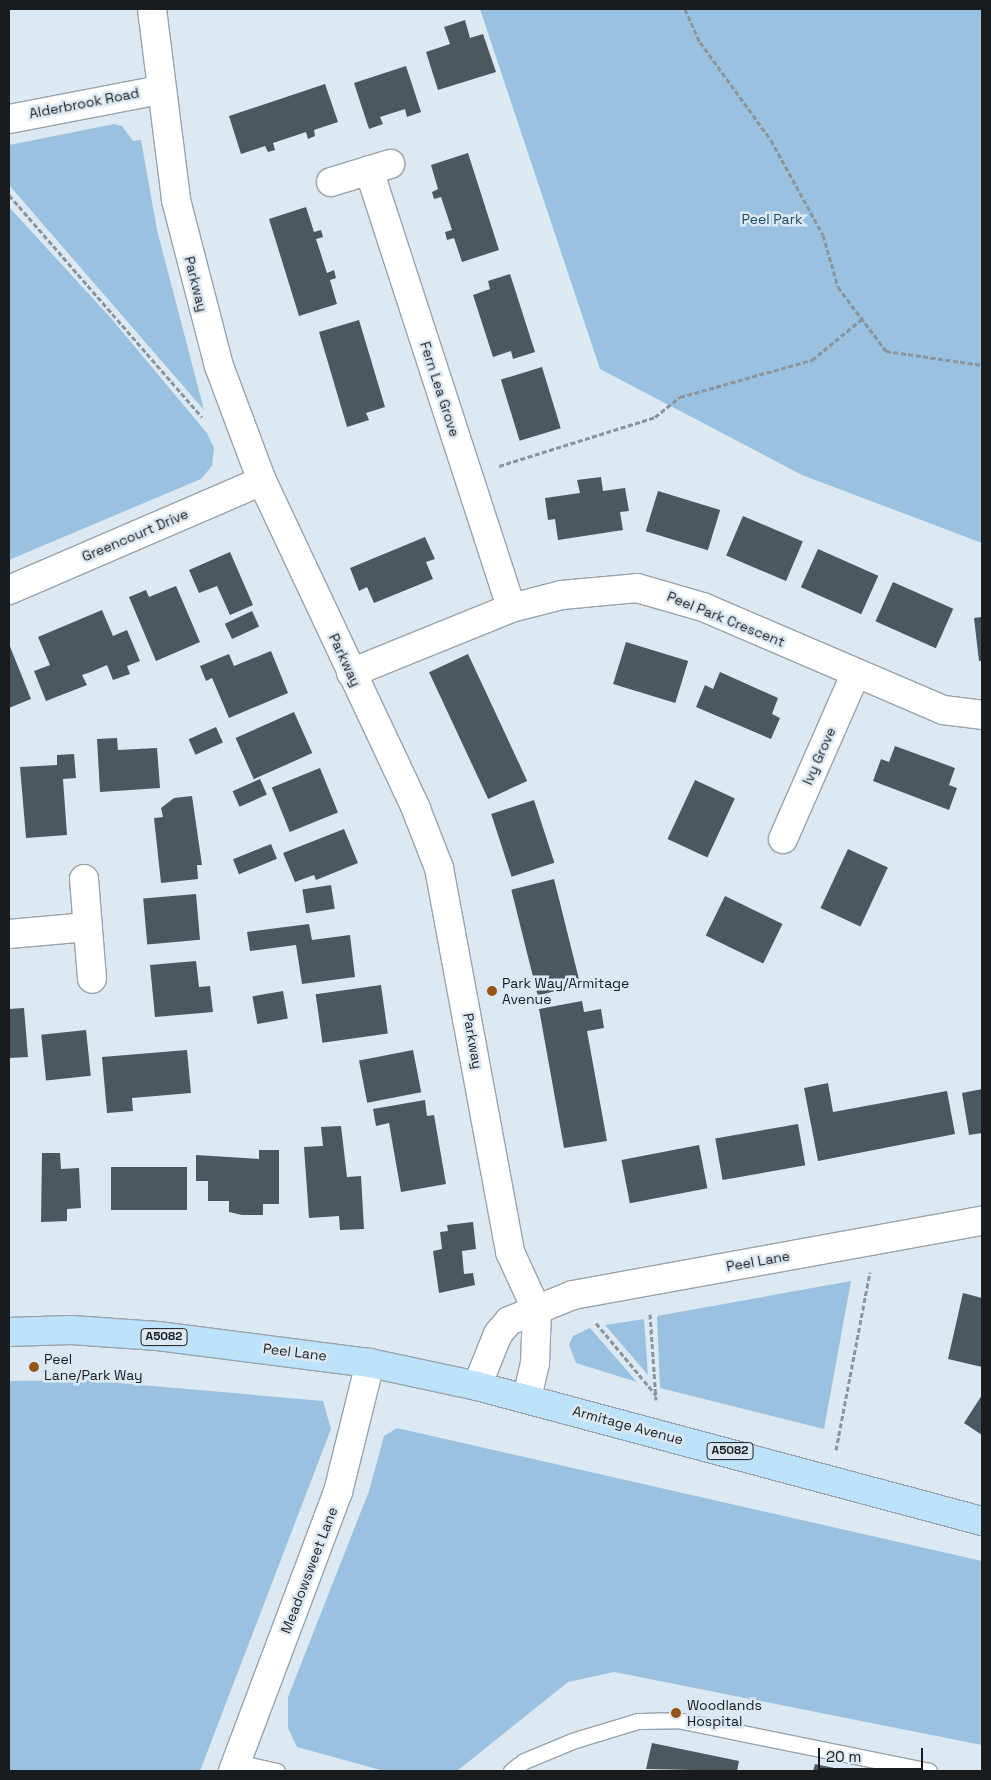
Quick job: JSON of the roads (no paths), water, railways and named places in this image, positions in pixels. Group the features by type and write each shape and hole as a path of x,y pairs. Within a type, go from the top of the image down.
{"main road":[{"name":"Peel Lane","path":"9,1332 71,1330 158,1336 370,1364 476,1386"},
{"name":"Armitage Avenue","path":"476,1386 831,1477 982,1521"}],"street":[{"name":"Parkway","path":"152,9 160,90 176,200 196,288 242,430 262,481 439,868 510,1252 537,1311"},
{"name":"Alderbrook Road","path":"9,119 160,90"},
{"name":"Fern Lea Grove","path":"331,182 379,167 468,476 511,608"},
{"name":"Greencourt Drive","path":"9,590 262,481"},
{"name":"Peel Park Crescent","path":"351,673 511,608 562,595 637,588 673,595 942,710 982,715"},
{"name":"Ivy Grove","path":"783,839 856,672"},
{"path":"84,879 92,979"},
{"path":"9,934 88,927"},
{"name":"Peel Lane","path":"476,1386 498,1334 510,1321 573,1295 982,1221"},
{"path":"526,1398 535,1363 537,1311"},
{"name":"Meadowsweet Lane","path":"235,1767 338,1492 370,1364"}],"lane":[{"path":"511,1771 524,1761 575,1740 638,1721 677,1720 929,1771"},
{"path":"235,1767 277,1771"}],"place":[{"name":"Park Way/Armitage Avenue","path":"492,991"},
{"name":"Peel Lane/Park Way","path":"34,1367"},
{"name":"Woodlands Hospital","path":"676,1713"}],"park label":[{"name":"Peel Park","path":"772,219"}]}
